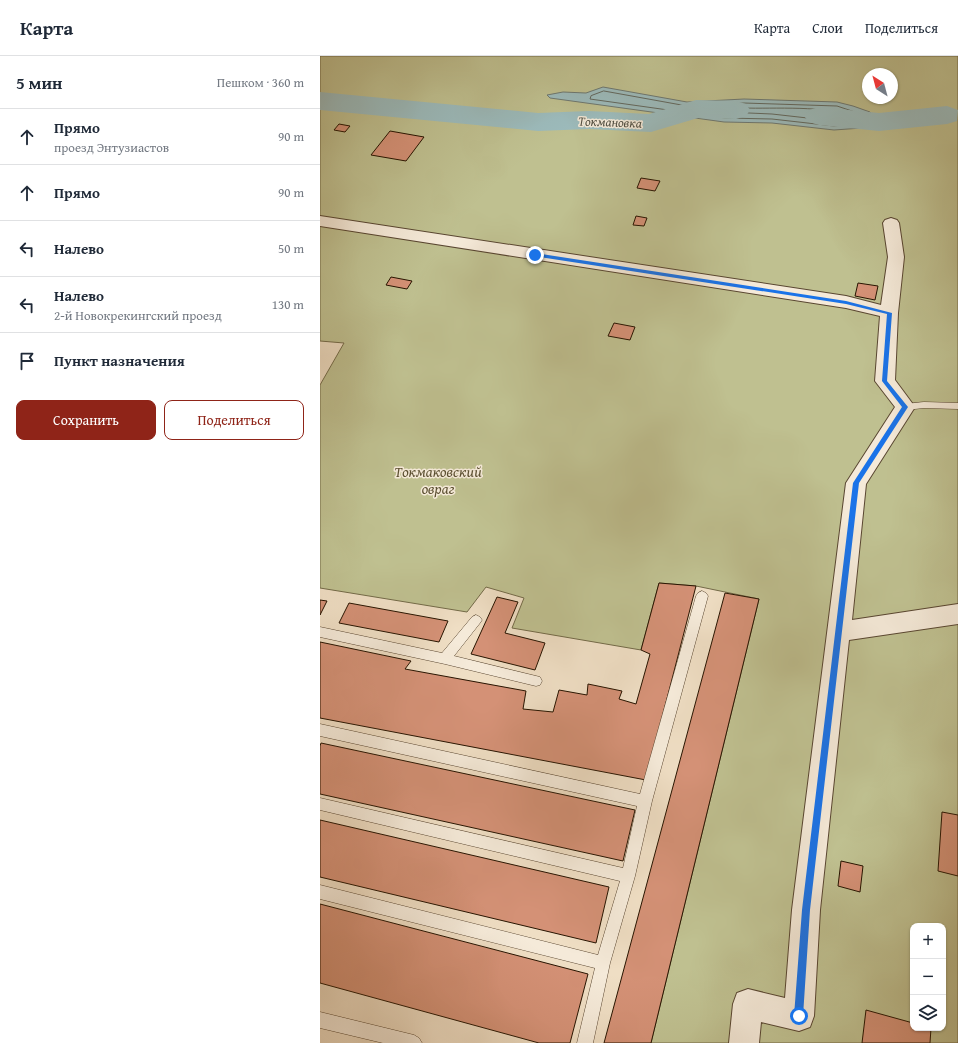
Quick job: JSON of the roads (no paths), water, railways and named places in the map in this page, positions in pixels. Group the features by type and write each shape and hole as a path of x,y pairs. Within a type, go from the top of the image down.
{"street":[{"path":"320,222 846,302 889,313"},
{"path":"744,1043 748,1004 799,1016 806,910 856,483 905,407 885,381 889,313 896,257 891,223"},
{"path":"839,632 958,614"}],"lane":[{"path":"905,407 924,405 958,406"},
{"path":"585,1043 603,963 628,876 646,801 702,596"},
{"path":"445,659 476,620"},
{"path":"320,632 445,659 536,681"},
{"path":"320,730 646,801"},
{"path":"320,804 628,876"},
{"path":"320,892 603,963"},
{"path":"320,1020 414,1043"}],"water":[{"path":"603,87 687,102 744,99 837,102 870,112 879,122 876,127 834,130 772,123 724,122 550,98 547,95 563,92 586,93"}],"waterway":[{"name":"Токмановка","path":"320,101 538,122 589,120 651,123 696,109 736,110"},
{"name":"Токмановка","path":"819,116 879,122 947,115"}],"park label":[{"name":"Токмаковский овраг","path":"438,480"}]}
